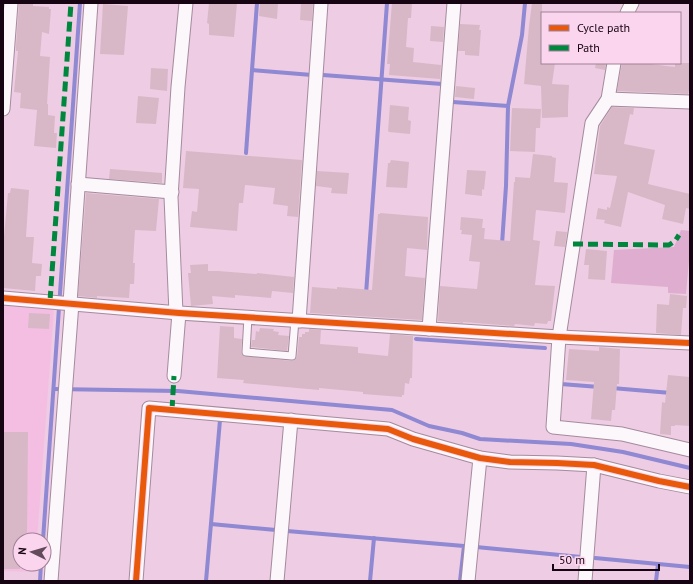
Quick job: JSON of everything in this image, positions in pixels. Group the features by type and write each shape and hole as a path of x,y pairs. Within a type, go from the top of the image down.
{"street":[{"path":"3,109 11,3"},
{"path":"51,581 66,398 78,184 91,3"},
{"path":"174,376 177,313 172,192 178,87 186,3"},
{"path":"297,320 321,3"},
{"path":"429,329 454,3"},
{"path":"628,12 632,3"},
{"path":"614,64 608,99 592,123 558,338 553,427 622,434 690,450"},
{"path":"608,99 690,102"},
{"path":"78,184 172,192"},
{"path":"3,298 177,313 558,338 690,343"},
{"path":"136,581 149,408 388,429 413,439 480,458 510,462 557,462 594,465 659,481 690,486"},
{"path":"277,581 291,420"},
{"path":"468,581 480,458"},
{"path":"585,581 594,465"}],"lane":[{"path":"248,317 246,352 292,356 297,320"}],"shaded area":[{"path":"681,230 690,231 686,294 668,293 668,287 611,283 614,250 674,247"},
{"path":"3,304 47,307 54,309 38,532 12,532 12,571 3,571"}],"building":[{"path":"19,3 49,7 49,9 51,9 49,34 42,32 40,56 50,57 47,104 48,115 55,116 54,133 57,133 56,148 34,146 37,110 20,108 21,93 14,92 18,51 16,51 16,46"},
{"path":"209,3 237,3 234,37 209,35 209,24 207,23"},
{"path":"260,3 278,3 277,19 259,16"},
{"path":"301,3 313,4 312,21 300,20"},
{"path":"392,3 412,3 411,18 408,18 406,47 414,48 413,62 441,65 440,79 389,75 390,64 387,64"},
{"path":"532,3 542,3 541,64 555,64 552,84 569,85 568,117 542,118 541,86 524,84"},
{"path":"103,4 128,6 124,55 100,54"},
{"path":"460,24 480,25 479,56 465,55 465,51 458,51"},
{"path":"431,26 444,27 443,42 430,41"},
{"path":"690,63 690,86 688,94 617,91 622,64 650,64 675,67 675,64"},
{"path":"596,64 606,64 605,70 595,68"},
{"path":"151,68 168,69 167,91 150,89"},
{"path":"456,86 475,88 474,99 455,97"},
{"path":"138,96 159,98 156,124 136,123"},
{"path":"390,105 409,107 408,120 411,121 410,134 388,131"},
{"path":"612,107 634,108 633,115 630,114 624,144 655,150 648,184 690,194 690,209 686,208 683,224 662,219 665,205 628,192 621,227 604,223 605,220 596,219 598,208 607,210 607,207 610,208 617,176 594,174 600,126"},
{"path":"512,108 541,109 540,128 536,128 535,152 510,151"},
{"path":"186,151 302,160 298,217 287,216 288,206 273,204 275,188 245,185 243,203 239,203 237,231 190,227 192,211 197,212 199,189 183,188"},
{"path":"533,154 552,156 556,158 554,182 568,183 565,213 536,210 533,240 540,241 535,285 555,286 551,321 548,321 547,324 535,323 534,326 515,324 514,326 438,321 440,286 477,289 480,262 469,261 472,235 461,234 461,217 483,219 482,228 485,228 484,239 510,241 515,177 530,178"},
{"path":"391,160 409,162 407,188 386,187 388,163 390,163"},
{"path":"110,169 162,173 162,183 109,179"},
{"path":"467,170 486,171 482,196 465,194"},
{"path":"317,171 349,173 347,194 331,193 332,188 316,186"},
{"path":"11,188 29,190 26,237 34,237 32,263 42,264 41,276 36,276 35,291 3,288 3,247 8,193 10,193"},
{"path":"86,193 159,199 156,231 135,230 133,263 135,263 134,284 130,284 129,298 97,296 97,298 78,296"},
{"path":"378,214 428,217 427,250 407,248 405,276 425,278 422,320 310,313 312,287 337,289 337,287 372,290"},
{"path":"556,231 567,232 565,247 554,246"},
{"path":"586,249 607,251 605,280 588,279 589,265 584,265"},
{"path":"208,264 208,271 257,273 294,277 293,293 272,291 271,298 235,295 235,298 212,296 213,304 191,306 188,273 191,273 190,265"},
{"path":"670,294 687,296 686,308 683,308 681,335 656,333 657,304 669,305"},
{"path":"29,313 50,314 49,329 28,328"},
{"path":"220,326 234,327 234,338 242,339 241,352 244,356 292,361 297,357 299,337 302,337 302,334 305,334 305,332 309,332 309,329 321,330 320,344 358,347 358,353 388,356 390,334 413,336 412,378 410,378 409,384 405,383 404,395 402,395 402,397 363,394 363,392 319,388 319,390 243,383 244,380 217,378"},
{"path":"260,328 274,329 273,331 279,332 278,335 289,336 287,351 251,347 252,340 255,340 256,331 259,332"},
{"path":"599,347 620,349 619,384 617,384 615,410 612,410 611,421 591,419 594,382 566,380 569,349 599,351"},
{"path":"668,375 690,377 690,426 671,426 671,435 660,434 662,402 665,403"},
{"path":"3,432 28,432 27,532 12,532 12,569 3,569"}],"waterway":[{"path":"44,532 80,3"},
{"path":"252,70 257,3"},
{"path":"366,294 387,3"},
{"path":"508,106 522,35 525,3"},
{"path":"246,153 252,70 312,75"},
{"path":"323,75 442,84 442,88"},
{"path":"453,102 508,106 506,186 502,244"},
{"path":"416,339 545,348"},
{"path":"561,382 561,384 599,387"},
{"path":"612,388 671,393"},
{"path":"54,389 178,391 392,410 429,426 462,433 480,439 571,444 623,452 690,468"},
{"path":"206,581 220,420"},
{"path":"211,524 276,530"},
{"path":"287,531 464,546 460,581"},
{"path":"370,581 374,538"},
{"path":"476,547 581,557"},
{"path":"595,558 690,567"},
{"path":"656,581 658,564"},
{"path":"40,581 41,572"}],"marked path":[{"path":"50,301 71,3"},
{"path":"573,244 669,245 675,241 679,235"},
{"path":"172,410 174,376"}],"cycle path":[{"path":"3,298 179,313 559,337 690,343"},
{"path":"136,581 149,408 388,429 413,439 480,458 510,462 594,465 690,487"}]}
